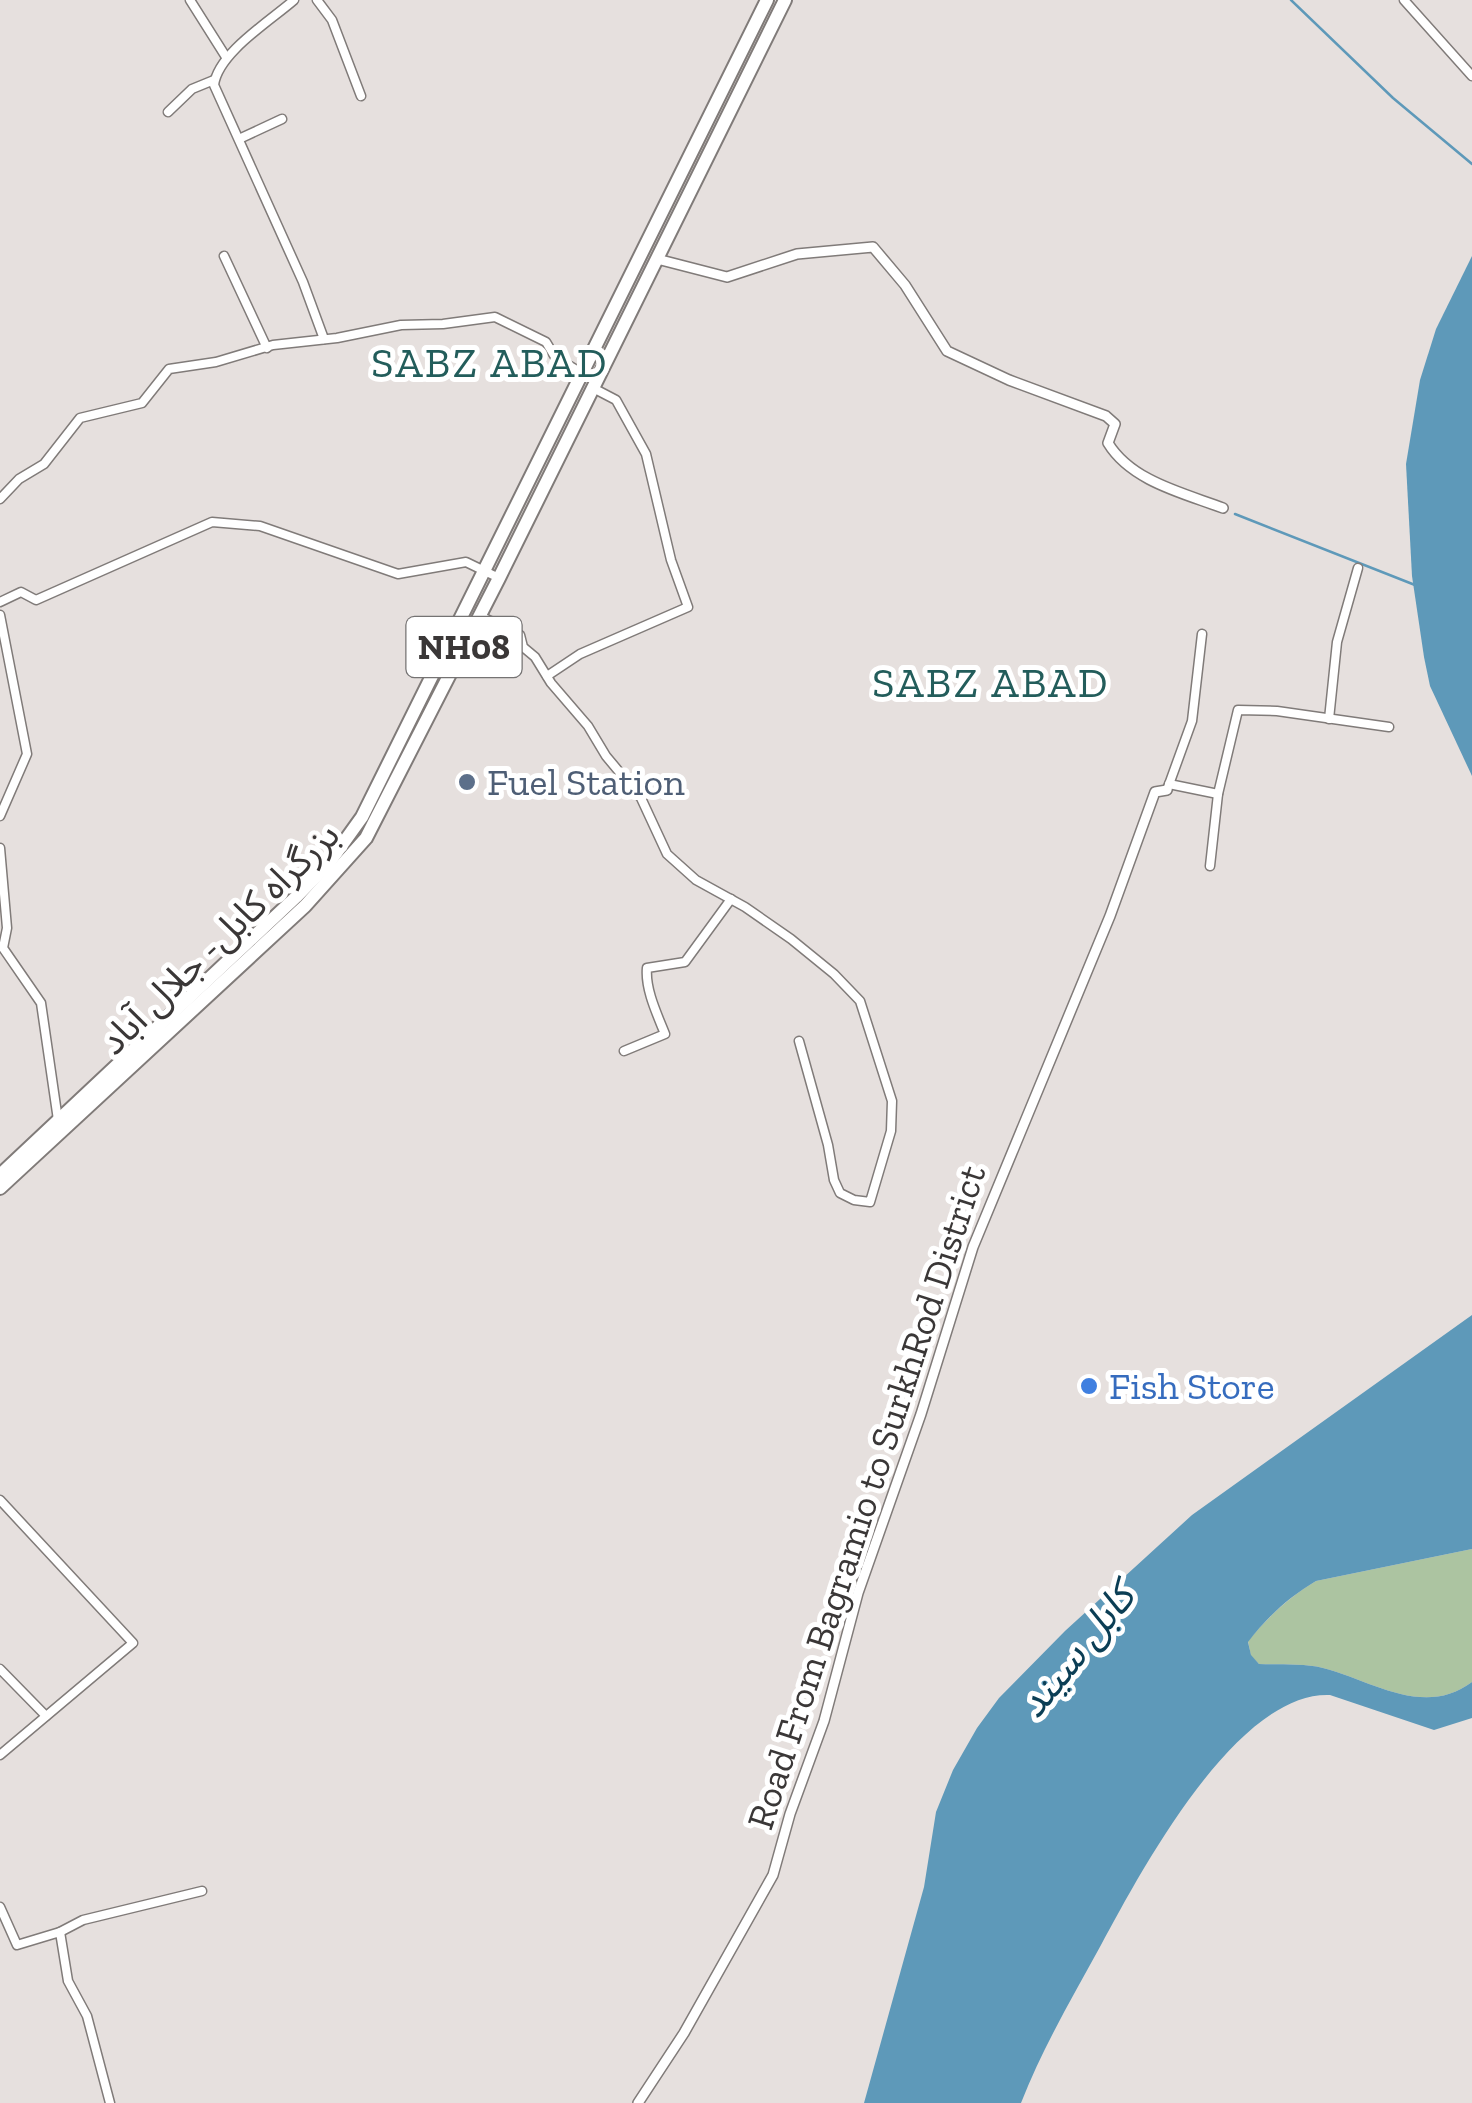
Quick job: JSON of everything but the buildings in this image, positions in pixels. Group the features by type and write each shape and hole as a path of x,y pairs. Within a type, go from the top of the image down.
{"highway":[{"name":"بزرگراه کابل- جلال آباد","path":"0,1188 305,906 366,838 480,616 492,574 583,374 767,0"},
{"name":"بزرگراه کابل- جلال آباد","path":"0,1175 329,863 362,817 593,388 784,0"}],"street":[{"path":"190,0 226,57"},
{"path":"168,112 192,89 214,80 226,57 294,0"},
{"path":"317,0 332,20 360,96"},
{"path":"1404,0 1472,76"},
{"path":"214,80 324,339"},
{"path":"239,138 282,119"},
{"path":"656,259 727,277 797,254 873,247 905,284 948,352 1009,380 1106,416 1115,424 1108,443 1118,460 1169,488 1223,508"},
{"path":"224,256 267,348"},
{"path":"0,499 18,478 44,464 80,418 142,403 169,369 401,325 494,317 546,342 555,357 583,374"},
{"path":"546,676 580,654 688,607 671,560 646,454 616,400 593,388"},
{"path":"0,602 21,592 36,600 212,522 260,526 398,574 466,562 492,574"},
{"path":"1329,719 1337,642 1358,568"},
{"path":"0,615 3,652 27,754 0,816"},
{"path":"480,616 520,635 524,647 641,798 667,854 696,880 791,939 860,1001 892,1101 892,1131 870,1202 854,1200 840,1192 834,1180 799,1042"},
{"path":"1202,634 1192,722 1168,787 1218,794"},
{"path":"1210,866 1218,794 1238,710 1389,727"},
{"name":"Road From Bagramio to SurkhRod District","path":"638,2103 684,2033 773,1876 790,1814 824,1720 858,1593 921,1414 973,1247 1110,916 1155,792 1168,787"},
{"path":"0,848 6,928 3,948 41,1003 58,1120"},
{"path":"624,1051 665,1034 651,997 647,968 685,962 731,899"},
{"path":"0,1500 133,1643 0,1755"},
{"path":"0,1669 46,1716"},
{"path":"0,1906 18,1944 100,1915 202,1891"},
{"path":"60,1932 68,1981 87,2016 110,2103"}],"green space":[{"path":"1472,1549 1472,1682 1454,1692 1417,1697 1323,1668 1259,1664 1251,1656 1248,1641 1288,1601 1316,1581"}],"water":[{"path":"1472,256 1472,776 1430,686 1412,576 1406,464 1420,380 1436,329"},
{"name":"کابل سيند","path":"1472,1315 1472,1549 1316,1581 1279,1608 1248,1642 1251,1655 1259,1664 1323,1668 1417,1697 1436,1697 1472,1682 1472,1718 1434,1730 1330,1695 1295,1702 1260,1722 1227,1753 1166,1833 1069,2004 1021,2103 864,2103 924,1887 936,1812 953,1770 999,1698 1065,1631 1192,1515"}],"waterway":[{"path":"1291,0 1393,98 1472,164"},
{"path":"1235,514 1415,585"}],"place":[{"name":"Fuel Station","path":"467,782"},
{"name":"Fish Store","path":"1089,1386"}],"district":[{"name":"SABZ ABAD","path":"490,362"},
{"name":"SABZ ABAD","path":"991,682"}]}
